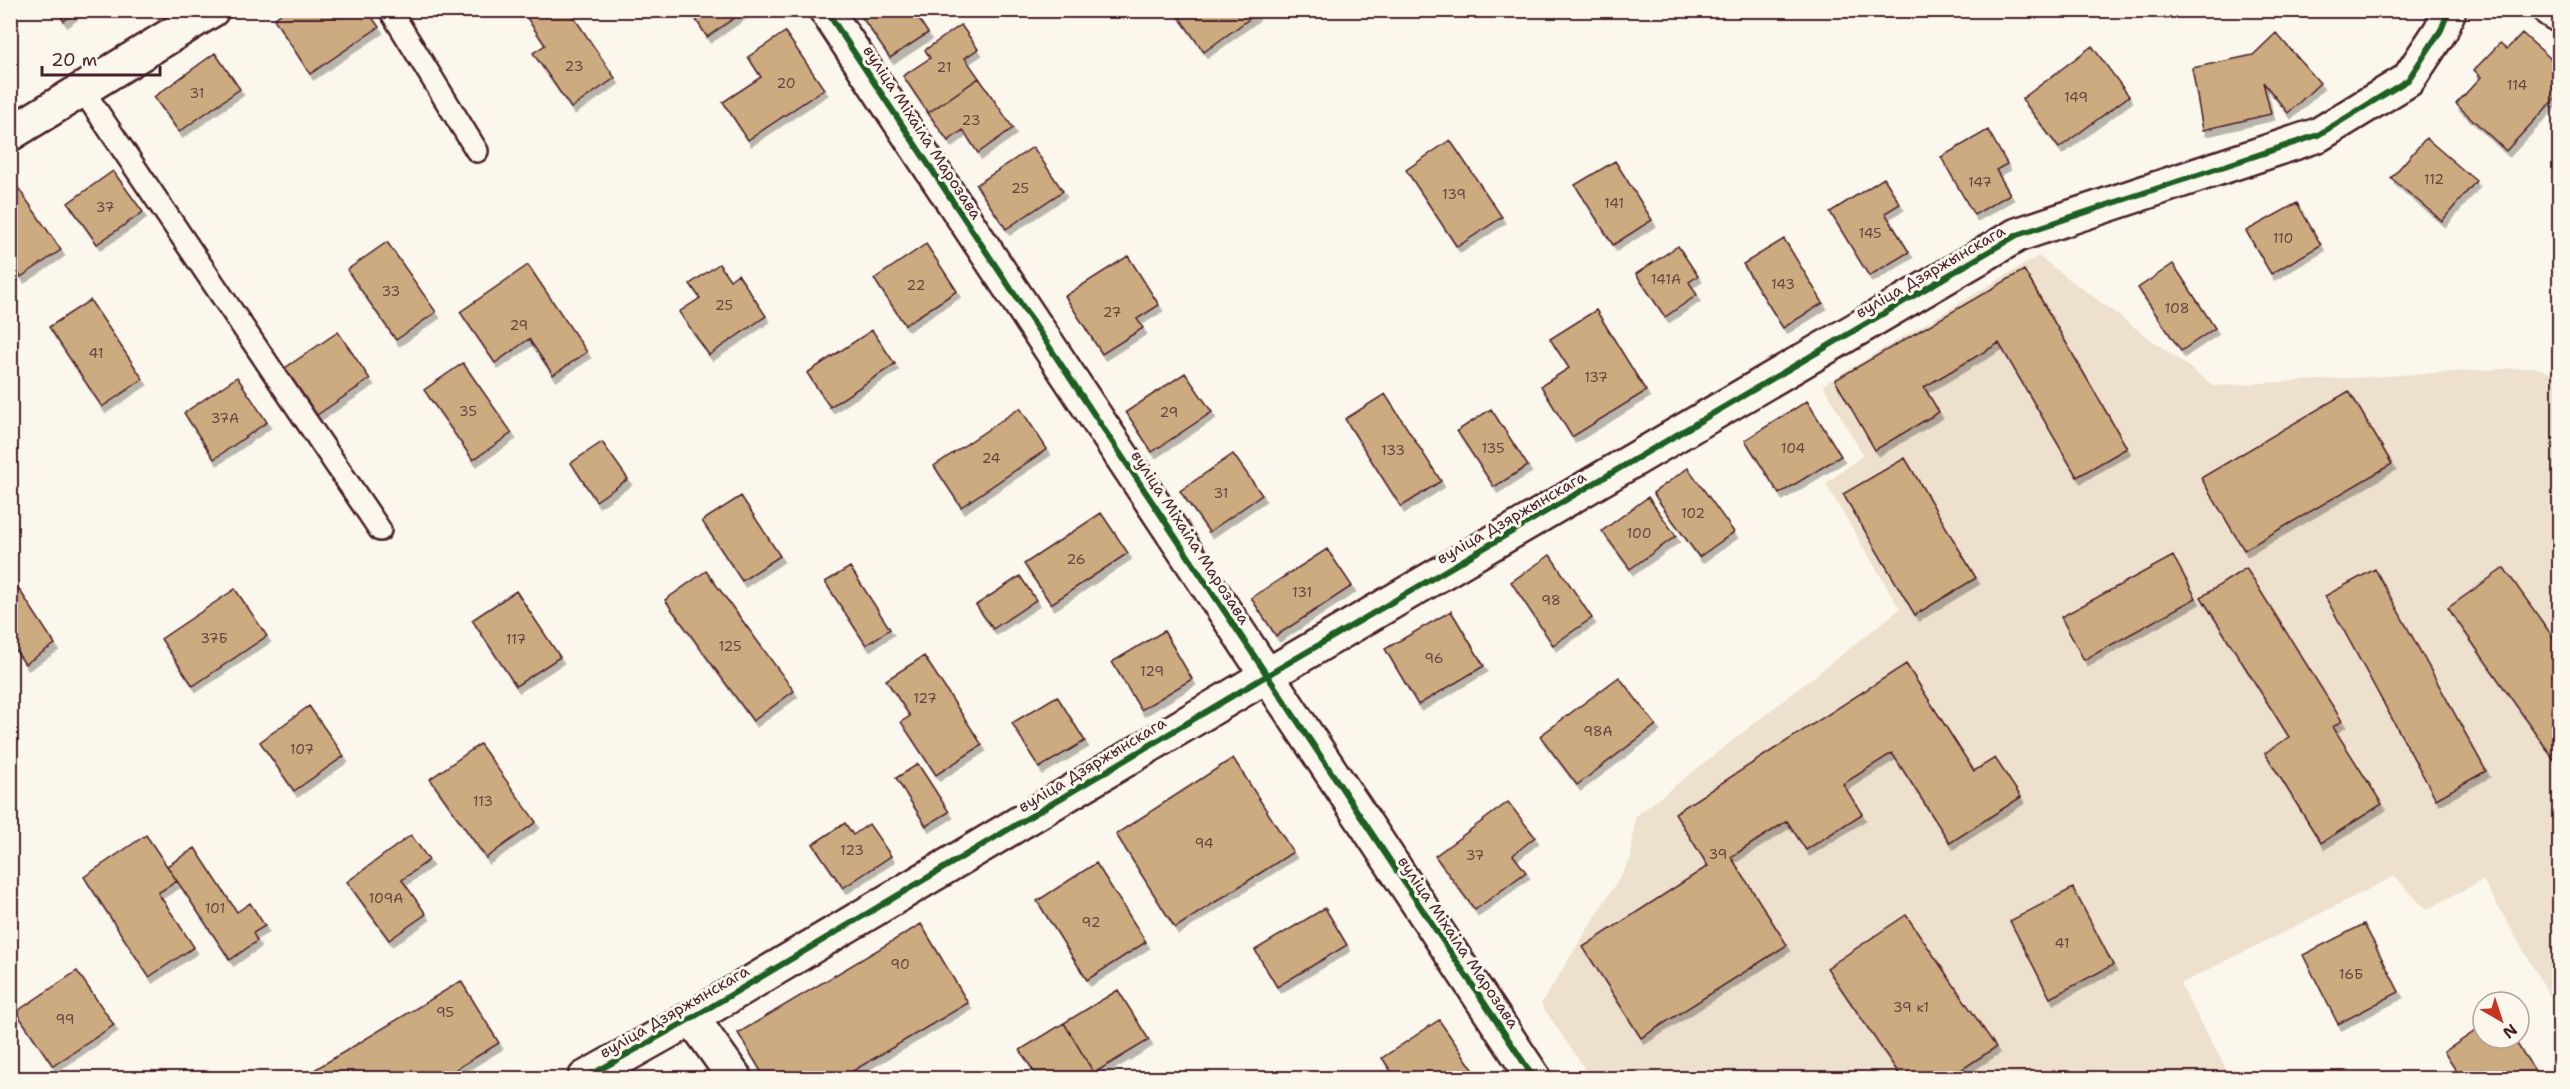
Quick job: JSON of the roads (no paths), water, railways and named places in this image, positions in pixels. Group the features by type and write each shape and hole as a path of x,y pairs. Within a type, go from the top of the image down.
{"street":[{"path":"10,134 212,10"},
{"name":"вуліца Міхаіла Марозава","path":"826,10 1534,1078"},
{"name":"вуліца Дзяржынскага","path":"585,1078 692,1018 1266,676 2017,235 2318,135 2408,80 2441,30 2449,10"},
{"path":"2550,10 2559,16"},
{"path":"692,1018 735,1078"}],"lane":[{"path":"390,10 477,151"},
{"path":"82,89 380,530"}]}
